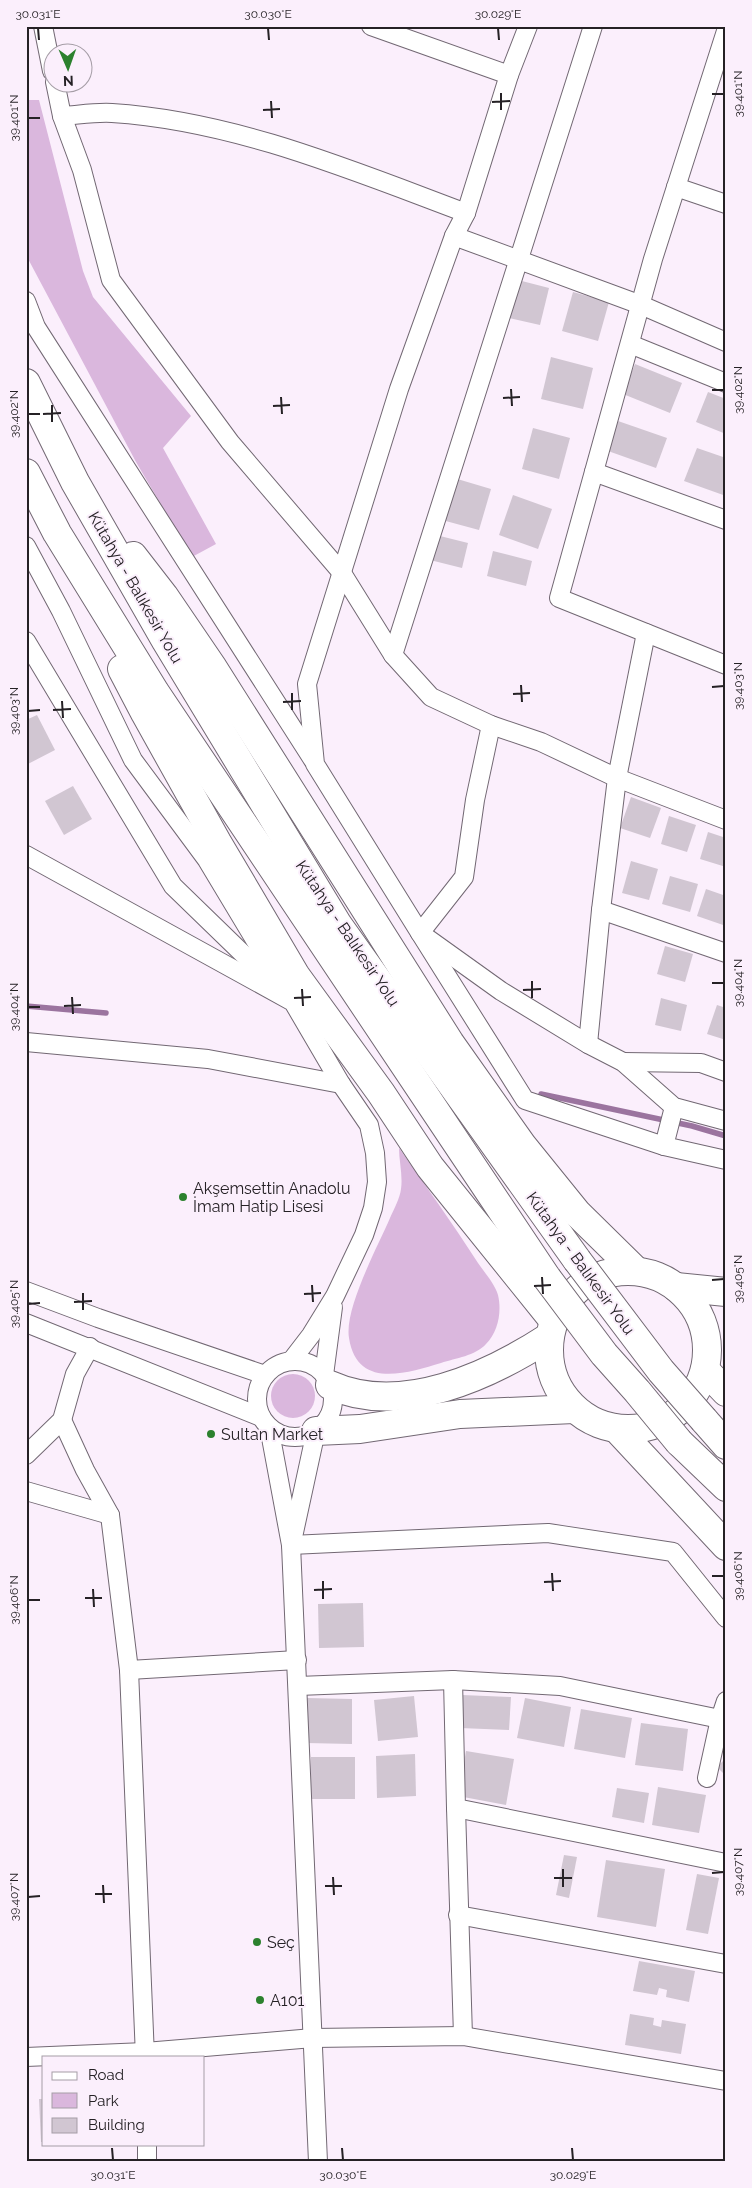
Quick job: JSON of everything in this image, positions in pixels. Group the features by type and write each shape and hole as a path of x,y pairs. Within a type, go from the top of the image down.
{"highway":[{"name":"Kütahya - Balıkesir Yolu","path":"26,383 75,482 166,641 338,925 577,1260 661,1371 726,1444"},
{"name":"Kütahya - Balıkesir Yolu","path":"26,473 57,532 155,692 547,1278 604,1354 679,1442 726,1487"},
{"path":"75,482 164,596 213,668 450,1044 522,1145 577,1213 636,1271"},
{"path":"57,532 145,713 296,976 381,1093 430,1167 551,1329"},
{"path":"616,1271 636,1271 657,1276 676,1287 693,1304 704,1324 708,1347 705,1370 696,1392 681,1409 662,1422 640,1428 617,1429 594,1422 574,1409 562,1394 553,1376 548,1357 551,1329 564,1303 578,1288 596,1277 616,1271"},
{"path":"676,1287 726,1292"},
{"path":"327,1380 341,1390 379,1397 416,1394 467,1380 518,1358 551,1329"},
{"path":"705,1370 726,1392"},
{"path":"316,1430 360,1429 460,1414 574,1409"},
{"path":"617,1429 726,1546"}],"street":[{"path":"42,26 45,42"},
{"path":"316,764 307,684 399,389 454,236 466,213 509,75 528,26"},
{"path":"393,655 594,26"},
{"path":"722,26 726,29 640,305 559,598 726,665"},
{"path":"375,27 509,75"},
{"path":"57,92 62,116 82,170 111,280 230,442 342,573 393,655 431,697 491,725 541,742 617,778 726,820"},
{"path":"62,116 110,113 178,120 272,144 466,213"},
{"path":"676,187 726,204"},
{"path":"454,236 640,305 726,342"},
{"path":"26,302 36,327 316,764 524,1100 664,1146 726,1160"},
{"path":"630,344 726,383"},
{"path":"594,472 726,520"},
{"path":"26,546 61,611 133,760 207,860 341,1084 369,1126 375,1153 377,1182 373,1208 364,1235 335,1296 311,1335 291,1361"},
{"path":"588,1044 601,910 617,778 646,633"},
{"path":"26,641 174,886 292,1002"},
{"path":"420,933 464,877 475,800 491,725"},
{"path":"26,855 292,1002"},
{"path":"601,910 726,953"},
{"path":"420,933 501,991 588,1044 624,1062 674,1107 726,1122"},
{"path":"26,1042 208,1059 341,1084"},
{"path":"624,1062 702,1064 726,1072"},
{"path":"664,1146 674,1107"},
{"path":"26,1291 98,1318 265,1375"},
{"path":"26,1323 90,1347 265,1422 280,1434 292,1437 305,1436 325,1422 331,1410 333,1398 327,1380 335,1296"},
{"path":"26,1455 62,1420 75,1374 90,1347"},
{"path":"318,2162 292,1545 265,1422 257,1407 256,1396 265,1375 281,1364 291,1361 309,1364 327,1380"},
{"path":"62,1420 85,1470 110,1515 129,1670 145,2054"},
{"path":"292,1545 316,1430"},
{"path":"26,1490 110,1515"},
{"path":"292,1545 548,1533 673,1552 726,1618"},
{"path":"129,1670 297,1660"},
{"path":"298,1686 453,1680 560,1686 723,1721"},
{"path":"453,1680 458,1915 463,2036"},
{"path":"707,1778 723,1721 726,1701"},
{"path":"456,1808 726,1863"},
{"path":"458,1915 726,1964"},
{"path":"66,2056 145,2054 313,2038 463,2036 726,2081"},
{"path":"26,2057 42,2057"}],"green space":[{"path":"26,100 39,100 83,271 93,297 191,416 163,448 216,544 192,557 136,462 26,255"},
{"path":"399,1148 492,1282 498,1295 499,1315 493,1334 482,1348 465,1356 413,1371 385,1374 373,1371 362,1365 354,1354 349,1338 349,1326 363,1278 395,1207 401,1189"},
{"path":"289,1374 297,1374 309,1380 315,1396 309,1412 297,1418 289,1418 277,1412 271,1400 271,1392 277,1380"}],"building":[{"path":"518,280 549,288 540,325 509,318"},
{"path":"573,292 609,302 598,341 562,331"},
{"path":"551,357 593,368 583,409 541,399"},
{"path":"635,364 682,383 670,413 623,394"},
{"path":"708,392 726,399 726,434 696,422"},
{"path":"618,421 667,438 656,468 608,451"},
{"path":"533,428 570,438 559,479 522,469"},
{"path":"697,448 726,458 726,496 684,481"},
{"path":"454,478 491,489 479,530 442,520"},
{"path":"513,495 552,509 538,549 499,535"},
{"path":"436,535 468,543 462,568 430,560"},
{"path":"493,551 532,561 526,586 487,576"},
{"path":"37,715 55,750 26,765 26,720"},
{"path":"73,786 92,819 64,835 45,801"},
{"path":"631,797 661,808 650,838 620,828"},
{"path":"669,816 696,825 687,852 661,844"},
{"path":"708,832 726,838 726,867 700,859"},
{"path":"631,861 658,869 649,900 622,893"},
{"path":"670,876 698,884 690,912 662,904"},
{"path":"706,889 726,896 726,926 697,916"},
{"path":"665,946 693,954 685,982 657,974"},
{"path":"661,998 687,1005 681,1031 655,1025"},
{"path":"717,1005 726,1008 726,1040 707,1034"},
{"path":"363,1603 364,1647 319,1648 318,1604"},
{"path":"462,1695 511,1697 509,1730 460,1728"},
{"path":"414,1696 418,1737 378,1741 374,1700"},
{"path":"307,1698 352,1699 352,1744 306,1743"},
{"path":"525,1698 571,1707 564,1747 517,1738"},
{"path":"581,1709 632,1718 625,1758 574,1749"},
{"path":"641,1723 688,1729 683,1771 635,1765"},
{"path":"466,1751 514,1759 506,1805 458,1796"},
{"path":"415,1754 416,1796 377,1798 376,1756"},
{"path":"311,1757 355,1757 355,1799 310,1799"},
{"path":"726,1758 726,1776 717,1767"},
{"path":"658,1787 706,1795 699,1833 652,1825"},
{"path":"617,1788 649,1793 644,1823 612,1817"},
{"path":"564,1855 577,1857 569,1898 556,1895"},
{"path":"606,1860 665,1869 656,1927 597,1917"},
{"path":"697,1874 719,1878 708,1934 686,1930"},
{"path":"639,1961 695,1971 689,2002 666,1997 667,1990 659,1988 657,1995 633,1991"},
{"path":"630,2014 654,2018 653,2025 661,2027 662,2020 686,2024 681,2054 625,2045"},
{"path":"39,2099 42,2099 41,2142"}],"waterway":[{"path":"26,1006 106,1013"},
{"path":"541,1094 692,1126 726,1136"}],"place":[{"name":"Akşemsettin Anadolu İmam Hatip Lisesi","path":"183,1197"},
{"name":"Sultan Market","path":"211,1434"},
{"name":"Seç","path":"257,1942"},
{"name":"A101","path":"260,2000"}]}
